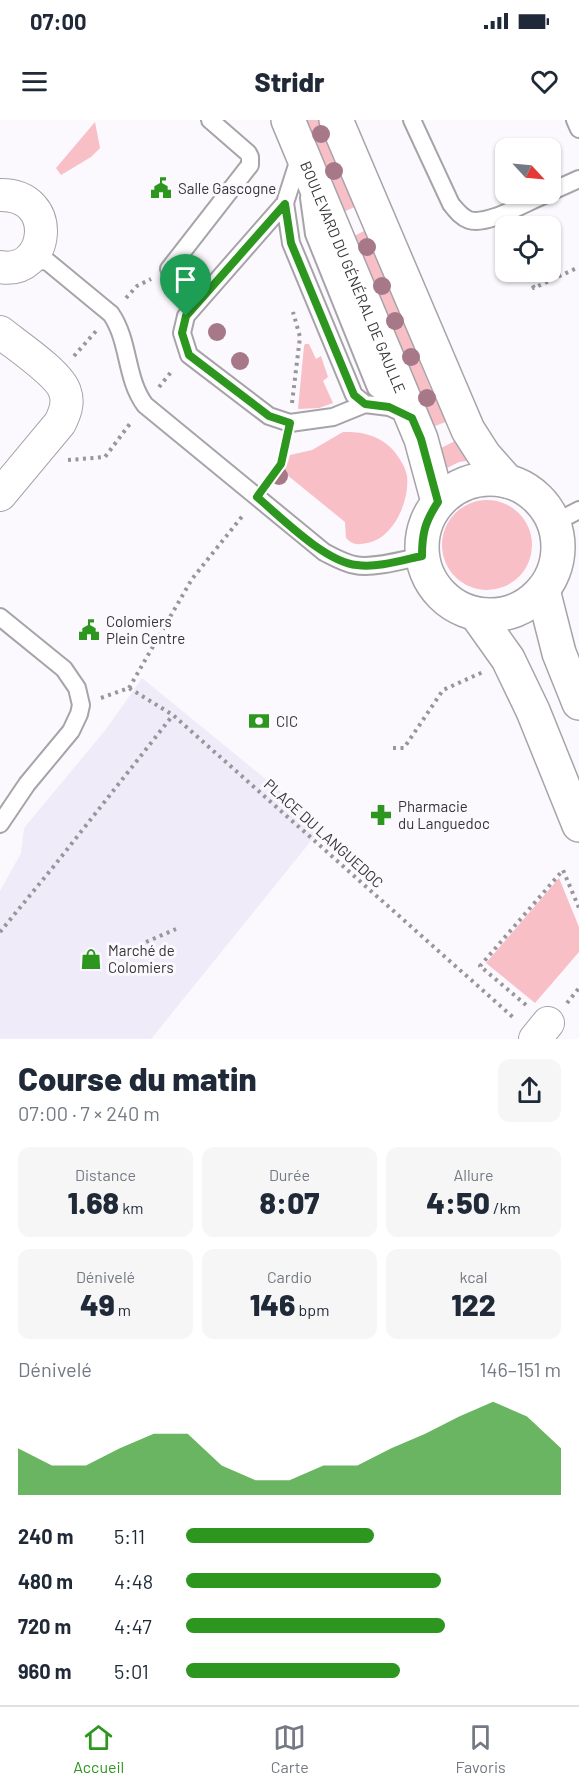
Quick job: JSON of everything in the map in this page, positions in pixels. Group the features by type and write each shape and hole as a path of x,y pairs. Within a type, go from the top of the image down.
{"street":[{"name":"BOULEVARD DU GÉNÉRAL DE GAULLE","path":"288,120 421,439 438,502"},
{"path":"336,120 468,430 484,455 507,481"},
{"path":"0,195 20,198 29,204 37,213 41,225 42,237 37,249 9,268"},
{"path":"0,332 56,377 66,393 67,401 66,412 60,423 0,495"},
{"path":"489,478 507,481 527,489 543,504 566,516 554,569 543,590 524,606 501,614 476,614 456,606 440,593 428,576 422,556 422,537 428,518 438,502 452,489 470,481 489,478"},
{"path":"543,590 559,653 579,704"},
{"path":"476,614 508,659 533,711 579,825"}],"lane":[{"path":"169,269 250,165 248,153 210,120"},
{"path":"412,120 451,204 460,214 469,220 482,221 524,204"},
{"path":"574,120 579,129"},
{"path":"302,153 285,204 186,316 182,333 189,355 269,416 290,423 333,417 365,404 389,407 412,418"},
{"path":"561,187 579,179"},
{"path":"285,204 291,243 354,395 365,404"},
{"path":"9,268 48,262 111,314 123,337 132,381 145,405 324,552 358,566 422,556"},
{"path":"0,617 64,669 77,688 81,705 71,731 27,784 0,825"}],"path":[{"path":"561,275 579,267"},
{"path":"531,282 534,288 547,282"},
{"path":"81,705 129,688 192,579 281,464 290,423 300,337 292,309"},
{"path":"37,450 51,462 105,457 172,371"},
{"path":"393,748 404,748 444,690 489,669"},
{"name":"PLACE DU LANGUEDOC","path":"129,688 173,714 540,1033"},
{"path":"0,932 173,714"},
{"path":"540,1033 480,966 562,870 579,908"},
{"path":"146,942 176,929"}],"shaded area":[{"path":"302,120 322,120 357,206 341,213"},
{"path":"95,122 100,148 91,157 61,175 56,168"},
{"path":"366,230 430,387 448,421 430,428 352,237"},
{"path":"305,344 309,344 316,359 321,356 328,377 323,381 333,403 319,408 298,409"},
{"path":"343,432 358,432 377,438 389,446 404,466 407,476 406,496 398,517 385,534 367,543 355,544 346,538 345,522 281,470 288,462 290,455 312,450"},
{"path":"459,439 468,457 466,461 445,469 439,449"},
{"path":"487,500 504,504 519,513 528,528 532,545 528,562 519,577 504,586 487,590 470,586 455,577 446,562 442,545 446,528 455,513 470,504"},
{"path":"142,678 323,826 151,1039 0,1039 0,891 21,853 24,828 107,728"},
{"path":"559,878 579,927 579,952 535,1003 486,963"}],"place":[{"name":"Salle Gascogne","path":"161,188"},
{"name":"Colomiers Plein Centre","path":"89,630"},
{"name":"CIC","path":"259,721"},
{"name":"Pharmacie du Languedoc","path":"381,815"},
{"name":"Marché de Colomiers","path":"91,959"}],"route":[{"path":"285,204 291,243 354,395 365,404 389,407 412,418 421,439 438,502 428,518 422,537 422,556 358,566 342,561 324,552 257,497 281,464 290,423 269,416 189,355 182,333 186,316 285,204"}]}
